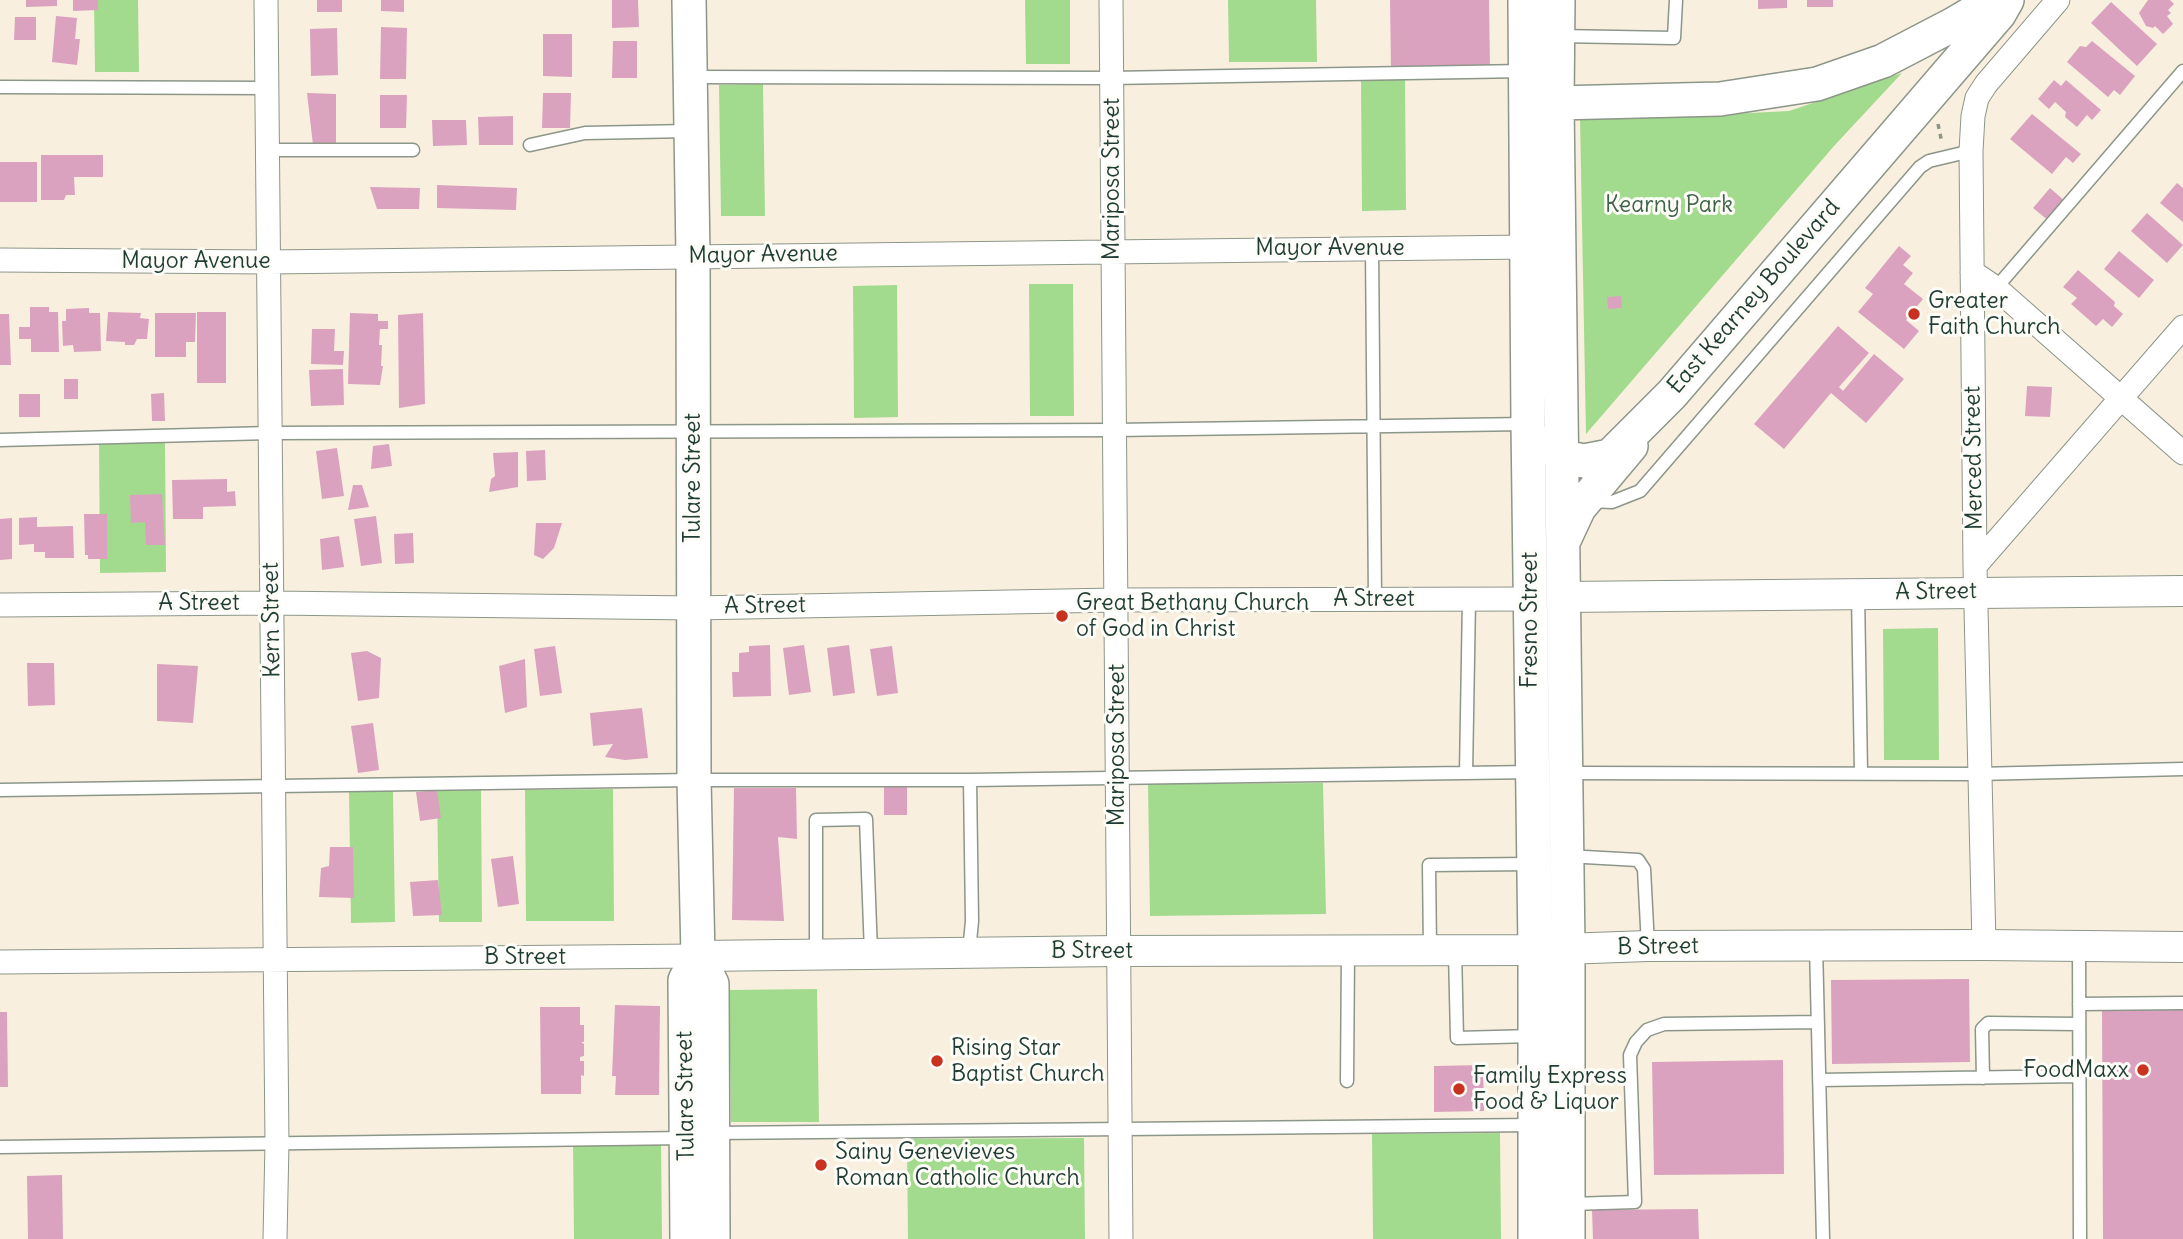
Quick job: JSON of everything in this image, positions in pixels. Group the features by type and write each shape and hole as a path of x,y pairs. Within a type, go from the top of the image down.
{"main road":[{"name":"Tulare Street","path":"687,1239 712,984 698,956 694,780 693,256 689,0"},
{"name":"Fresno Street","path":"1525,0 1528,424 1547,598 1549,772 1566,856 1568,1239"},
{"name":"Fresno Street","path":"1547,598 1562,544 1558,0"},
{"path":"1525,134 1541,115 1557,103 1720,99 1817,84 1884,61 1994,0"},
{"name":"East Kearney Boulevard","path":"1563,457 1584,461 1610,456 1672,394 1999,14 2007,0"},
{"path":"1528,338 1545,416 1545,434 1552,448 1563,457"},
{"path":"1562,544 1585,500 1672,394"},
{"name":"Fresno Street","path":"1535,1239 1535,950 1532,864 1549,772"},
{"name":"Tulare Street","path":"699,1135 713,1239"}],"street":[{"name":"Kern Street","path":"266,0 277,1143 275,1239"},
{"name":"Mariposa Street","path":"1111,0 1121,1239"},
{"name":"Merced Street","path":"1984,945 1975,579 1971,151 1973,116 1977,98 1986,84 2058,0"},
{"name":"Mayor Avenue","path":"0,260 269,261 1527,247"},
{"path":"1972,272 1996,288 2183,453"},
{"path":"1975,579 2183,327"},
{"name":"A Street","path":"0,605 272,603 694,608 1115,600 1858,594 1975,579 2183,591"},
{"name":"B Street","path":"0,962 1118,951 1535,950 1648,946 2183,947"}],"lane":[{"path":"1558,36 1674,38 1675,0"},
{"path":"689,77 1111,78 1525,71"},
{"path":"1996,288 2183,71"},
{"path":"0,87 267,88"},
{"path":"530,145 585,133 689,131"},
{"path":"268,150 413,150"},
{"path":"1585,500 1612,502 1640,491 1920,167 1929,161 1971,151"},
{"path":"1372,248 1375,599"},
{"path":"0,440 270,433 1114,430 1528,424"},
{"path":"1858,594 1861,774"},
{"path":"1466,773 1469,599"},
{"path":"0,790 694,780 1549,772 1978,774 2183,769"},
{"path":"969,953 972,921 970,779"},
{"path":"816,954 816,820 828,819 866,819 871,953"},
{"path":"1566,856 1638,860 1644,869 1648,946"},
{"path":"1532,864 1429,865 1457,1038 1534,1035"},
{"path":"1816,945 1823,1239"},
{"path":"2079,947 2080,1239"},
{"path":"1347,1081 1348,951"},
{"path":"2079,1004 2183,1003"},
{"path":"1568,1205 1635,1202 1630,1055 1636,1042 1647,1030 1664,1024 1818,1022"},
{"path":"1983,1078 1983,1028 1987,1023 2079,1024"},
{"path":"1819,1080 2079,1076"},
{"path":"0,1147 1536,1125"}],"path":[{"path":"1935,118 1943,150"}],"green space":[{"path":"94,0 138,0 139,72 95,72"},
{"path":"1025,0 1070,0 1070,64 1026,64"},
{"path":"1228,0 1316,0 1317,62 1229,62"},
{"name":"Kearny Park","path":"1902,73 1834,146 1586,434 1580,118 1789,111"},
{"path":"1361,79 1405,79 1406,210 1362,211"},
{"path":"763,84 765,216 721,216 719,85"},
{"path":"1029,284 1073,284 1074,416 1030,416"},
{"path":"897,285 898,417 854,418 853,286"},
{"path":"99,441 165,441 166,572 100,573"},
{"path":"1938,628 1939,760 1884,760 1883,629"},
{"path":"1323,783 1326,914 1150,916 1148,784"},
{"path":"613,789 614,921 526,921 525,790"},
{"path":"437,790 481,790 482,922 439,922"},
{"path":"349,791 393,791 395,922 351,923"},
{"path":"817,989 819,1122 731,1122 729,990"},
{"path":"1500,1133 1501,1239 1373,1239 1372,1134"},
{"path":"1084,1138 1085,1239 908,1239 907,1139"},
{"path":"661,1140 662,1239 574,1239 573,1141"}],"building":[{"path":"26,0 57,0 57,6 26,7"},
{"path":"73,0 98,0 98,10 73,11"},
{"path":"317,0 342,0 342,12 317,12"},
{"path":"381,0 404,0 404,12 381,11"},
{"path":"612,0 638,0 639,27 612,28"},
{"path":"1390,0 1489,0 1490,68 1391,69"},
{"path":"1758,0 1787,0 1787,8 1758,9"},
{"path":"1807,0 1833,0 1833,7 1807,7"},
{"path":"2148,0 2170,0 2174,4 2168,10 2171,13 2167,16 2173,24 2163,34 2155,26 2146,26 2139,13"},
{"path":"2111,2 2157,44 2137,66 2091,23"},
{"path":"56,16 77,18 75,39 80,39 77,65 52,62"},
{"path":"15,17 36,17 36,40 14,40"},
{"path":"381,27 407,28 406,79 380,79"},
{"path":"337,28 338,75 311,76 310,29"},
{"path":"543,34 572,34 572,77 543,76"},
{"path":"613,41 637,41 637,78 612,78"},
{"path":"2092,41 2135,76 2120,95 2114,90 2108,97 2067,62 2080,46 2086,47"},
{"path":"2054,80 2061,86 2066,80 2101,110 2092,120 2087,115 2077,127 2065,117 2066,112 2055,102 2049,109 2038,99"},
{"path":"307,93 336,94 336,145 313,145"},
{"path":"543,93 571,93 570,128 542,128"},
{"path":"380,95 407,95 406,128 380,128"},
{"path":"2032,114 2081,154 2073,163 2066,157 2052,174 2010,139"},
{"path":"513,116 513,145 479,145 478,117"},
{"path":"432,120 466,120 467,145 433,146"},
{"path":"41,155 103,155 103,177 74,177 75,195 66,195 64,200 41,200"},
{"path":"0,162 37,162 37,202 0,202"},
{"path":"2177,183 2183,188 2183,222 2160,203"},
{"path":"437,185 517,188 516,210 437,208"},
{"path":"370,187 420,188 419,209 377,209"},
{"path":"2050,188 2066,202 2049,221 2033,208"},
{"path":"2147,213 2183,245 2167,263 2131,231"},
{"path":"1899,246 1911,256 1903,265 1913,273 1904,284 1923,299 1906,320 1919,331 1904,349 1858,312 1873,294 1865,288"},
{"path":"2119,251 2154,280 2139,298 2104,269"},
{"path":"2078,270 2115,302 2114,306 2123,314 2112,327 2103,319 2096,326 2071,304 2077,298 2063,287"},
{"path":"1621,296 1622,308 1608,309 1607,297"},
{"path":"30,307 49,307 49,312 58,312 59,352 31,352 31,339 19,339 19,327 30,327"},
{"path":"89,308 89,313 100,313 101,351 74,352 73,345 63,346 62,321 66,321 66,309"},
{"path":"108,312 141,313 140,318 149,319 147,339 137,339 134,345 106,341"},
{"path":"197,312 226,312 226,383 197,383"},
{"path":"155,313 196,313 195,342 186,342 186,357 155,357"},
{"path":"350,313 378,314 378,321 388,321 388,329 380,329 379,345 382,345 383,366 380,385 348,384"},
{"path":"423,313 425,404 399,408 398,315"},
{"path":"0,314 9,314 11,365 0,365"},
{"path":"1838,326 1869,353 1839,387 1843,391 1874,354 1904,379 1866,423 1831,393 1784,449 1754,424"},
{"path":"312,329 335,329 334,351 344,351 343,365 311,364"},
{"path":"343,369 344,405 311,406 309,370"},
{"path":"64,379 78,379 78,399 64,399"},
{"path":"2027,386 2052,387 2050,417 2025,416"},
{"path":"164,393 165,421 152,421 151,394"},
{"path":"19,394 40,394 40,417 19,417"},
{"path":"389,444 392,466 371,469 373,446"},
{"path":"337,448 344,496 322,499 316,451"},
{"path":"545,450 546,480 527,481 526,451"},
{"path":"518,452 518,487 489,492 491,479 495,476 493,453"},
{"path":"227,479 227,492 235,491 236,506 203,507 203,519 173,519 172,480"},
{"path":"353,485 362,485 369,507 348,510"},
{"path":"162,494 165,545 146,545 145,522 131,523 130,495"},
{"path":"84,514 107,514 107,559 88,559 88,555 85,555"},
{"path":"376,516 382,563 361,566 354,519"},
{"path":"37,517 37,527 73,526 74,558 45,558 45,552 34,552 34,544 19,545 19,518"},
{"path":"12,518 12,559 0,560 0,519"},
{"path":"536,523 562,523 554,548 543,559 534,555"},
{"path":"413,533 414,563 395,564 394,534"},
{"path":"339,536 344,567 322,570 320,539"},
{"path":"770,645 771,696 733,697 732,672 739,672 739,653 749,652 749,646"},
{"path":"804,645 811,692 789,695 783,648"},
{"path":"849,645 855,693 833,696 827,648"},
{"path":"555,646 562,693 540,696 534,649"},
{"path":"892,646 898,693 877,696 870,649"},
{"path":"367,651 381,658 379,698 358,701 351,653"},
{"path":"525,659 527,707 505,713 499,666"},
{"path":"27,663 54,663 55,705 28,706"},
{"path":"157,664 198,666 193,723 157,721"},
{"path":"642,708 648,758 625,760 605,757 613,744 593,746 590,713"},
{"path":"373,723 379,770 358,773 351,726"},
{"path":"884,784 907,784 907,815 884,815"},
{"path":"734,788 796,788 797,839 778,837 784,921 732,920"},
{"path":"437,790 441,818 420,821 416,792"},
{"path":"330,847 353,847 354,898 319,897 321,868 329,866"},
{"path":"513,856 519,904 498,907 491,859"},
{"path":"438,880 442,915 413,916 410,882"},
{"path":"1969,979 1970,1062 1832,1064 1831,980"},
{"path":"615,1005 660,1006 659,1095 615,1095 616,1076 612,1076"},
{"path":"540,1007 580,1007 580,1025 584,1025 584,1042 581,1042 584,1044 584,1056 580,1057 580,1061 584,1061 581,1094 541,1094"},
{"name":"FoodMaxx","path":"2102,1007 2183,1010 2183,1239 2103,1239"},
{"path":"0,1012 7,1012 8,1087 0,1087"},
{"path":"1783,1060 1784,1174 1654,1175 1652,1062"},
{"name":"Family Express Food & Liquor","path":"1483,1065 1484,1111 1434,1112 1434,1066"},
{"path":"62,1175 63,1239 28,1239 27,1176"},
{"path":"1698,1209 1699,1239 1593,1239 1592,1210"}],"place":[{"name":"Greater Faith Church","path":"1914,314"},
{"name":"Great Bethany Church of God in Christ","path":"1062,616"},
{"name":"Rising Star Baptist Church","path":"937,1061"},
{"name":"FoodMaxx","path":"2143,1070"},
{"name":"Family Express Food & Liquor","path":"1459,1089"},
{"name":"Sainy Genevieves Roman Catholic Church","path":"821,1165"}]}
